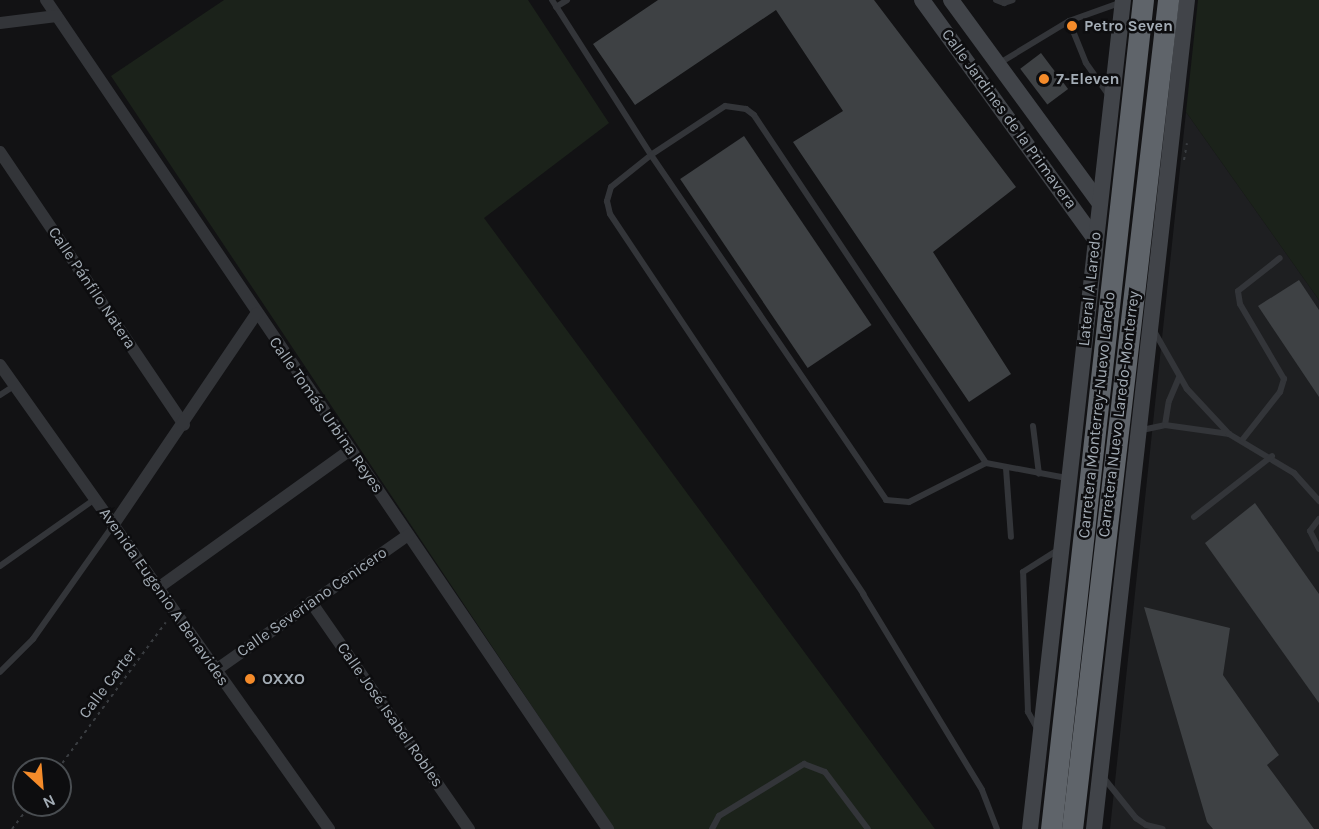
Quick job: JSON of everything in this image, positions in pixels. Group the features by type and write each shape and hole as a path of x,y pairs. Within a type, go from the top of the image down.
{"highway":[{"name":"Carretera Nuevo Laredo-Monterrey","path":"1072,829 1168,0"},
{"name":"Carretera Monterrey-Nuevo Laredo","path":"1051,829 1073,548 1130,1"}],"street":[{"name":"Calle Tomás Urbina Reyes","path":"46,0 256,314 608,829"},
{"name":"Calle Jardines de la Primavera","path":"922,0 1095,239"},
{"name":"Calle Jardines de la Primavera","path":"951,0 1099,202"},
{"path":"1094,829 1187,0"},
{"name":"Lateral A Laredo","path":"1081,480 1095,239 1111,98 1130,1"},
{"path":"0,23 57,16"},
{"name":"Calle Pánfilo Natera","path":"0,152 184,425"},
{"path":"114,524 184,425 256,314"},
{"name":"Avenida Eugenio A Benavides","path":"0,365 329,829"},
{"path":"158,588 349,451"},
{"name":"Calle Severiano Cenicero","path":"216,670 408,535"},
{"path":"1030,829 1041,736 1073,548"},
{"name":"Calle José Isabel Robles","path":"311,602 469,829"}],"lane":[{"path":"552,0 651,155 886,500 909,502 928,495 986,463"},
{"path":"556,7 567,0"},
{"path":"996,0 1004,3 1013,0"},
{"path":"998,64 1069,21 1130,1"},
{"path":"1069,21 1086,63 1111,98"},
{"path":"997,829 982,790 863,594 610,214 607,201 611,187 651,155 725,106 746,109 754,115 986,463 1081,480"},
{"path":"1243,439 1280,392 1284,379 1240,304 1238,291 1280,258"},
{"path":"1151,325 1179,378 1229,434"},
{"path":"1165,425 1169,401 1179,378"},
{"path":"0,395 15,386"},
{"path":"1138,431 1165,425 1229,434 1243,439 1272,456 1294,473 1319,501"},
{"path":"1033,426 1039,474"},
{"path":"1194,517 1272,456"},
{"path":"1006,468 1011,537"},
{"path":"0,566 95,498"},
{"path":"1319,519 1310,531 1319,549"},
{"path":"0,672 33,639 114,524"},
{"path":"1041,736 1028,712 1023,572 1073,548"},
{"path":"712,829 719,816 804,764 825,772 868,829"},
{"path":"1101,774 1122,803 1145,827 1163,829"}],"path":[{"path":"1186,161 1188,143"},
{"name":"Calle Carter","path":"66,757 138,664 174,610"}],"shaded area":[{"path":"224,0 528,0 609,123 484,218 935,829 614,829 111,76"},
{"path":"1198,0 1319,0 1319,300 1186,112"},
{"path":"1186,112 1319,300 1319,829 1110,829"}],"building":[{"path":"658,0 874,0 1016,187 933,252 1011,374 969,402 793,142 843,111 776,10 635,105 593,44"},
{"name":"7-Eleven","path":"1041,53 1068,89 1047,105 1020,69"},
{"path":"744,136 871,325 808,368 680,179"},
{"path":"1299,280 1319,310 1319,397 1258,306"},
{"path":"1255,503 1319,594 1319,703 1205,543"},
{"path":"1144,607 1230,628 1223,675 1279,755 1267,765 1314,829 1213,829 1207,822"}],"place":[{"name":"Petro Seven","path":"1072,26"},
{"name":"7-Eleven","path":"1044,79"},
{"name":"OXXO","path":"250,679"}]}
